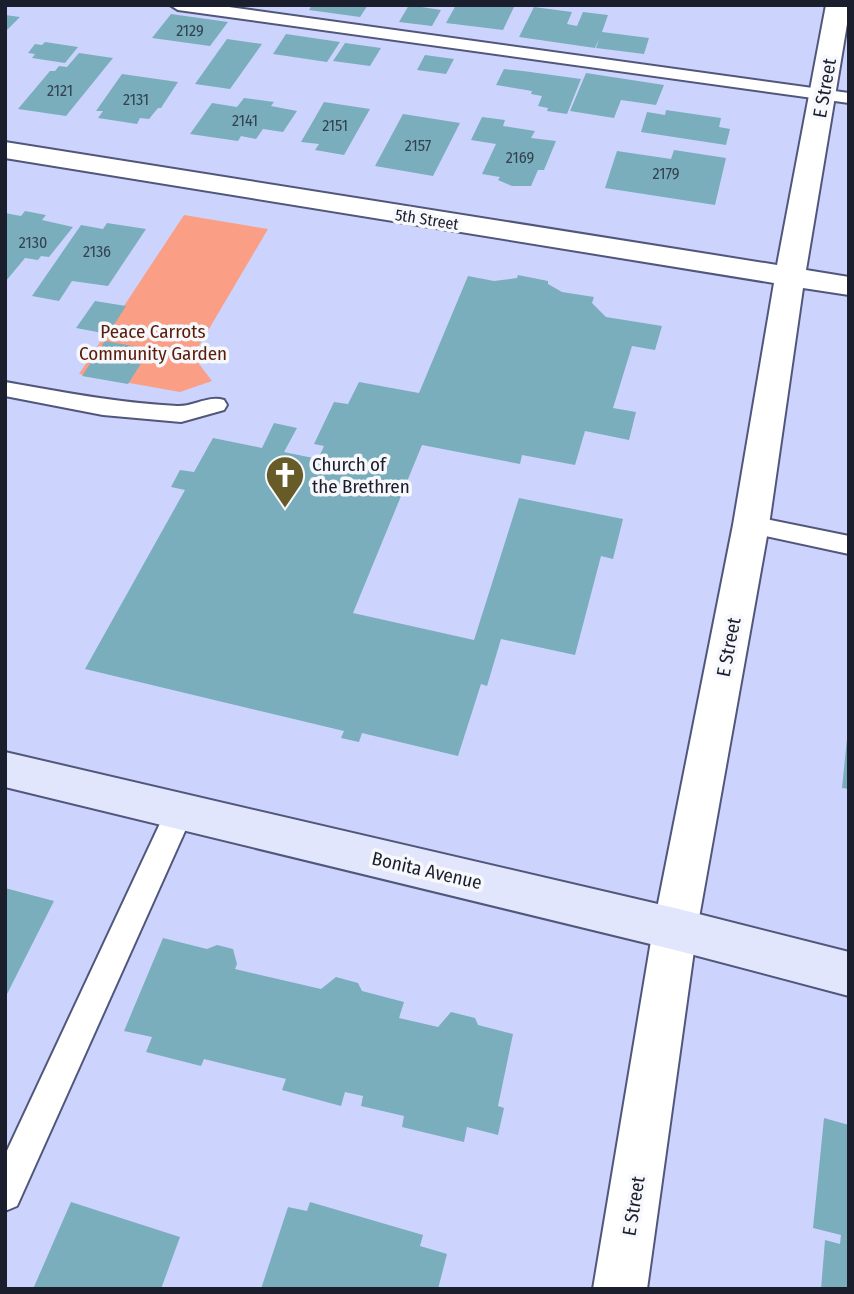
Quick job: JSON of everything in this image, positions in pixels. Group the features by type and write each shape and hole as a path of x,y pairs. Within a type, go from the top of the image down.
{"main road":[{"name":"Bonita Avenue","path":"5,769 675,929 849,975"}],"street":[{"name":"E Street","path":"620,1289 675,929 751,525 790,277 836,96 838,5"},
{"name":"5th Street","path":"5,150 849,286"}],"lane":[{"path":"178,5 836,96"},
{"path":"5,389 103,407 181,414 216,405"},
{"path":"751,525 849,545"},
{"path":"5,1194 180,811"}],"green space":[{"name":"Peace Carrots Community Garden","path":"184,215 268,229 193,356 212,381 180,392 79,374"}],"building":[{"path":"312,5 368,5 360,17 309,10"},
{"path":"409,5 441,10 432,26 399,22"},
{"path":"456,5 514,7 503,30 446,23"},
{"path":"534,7 572,12 567,24 577,26 583,12 608,15 602,32 649,38 644,54 596,48 599,39 595,48 519,37"},
{"path":"171,14 228,22 210,46 152,38"},
{"path":"5,15 20,17 5,32"},
{"path":"286,34 340,42 327,62 273,54"},
{"path":"227,39 262,44 230,89 195,84"},
{"path":"45,42 78,47 65,63 32,58 35,54 28,53 35,44 42,45"},
{"path":"345,43 381,48 370,66 333,61"},
{"path":"79,53 113,58 66,116 18,109 50,71 55,71 59,66 67,67"},
{"path":"425,55 454,59 446,74 417,70"},
{"path":"504,69 581,79 567,114 547,111 548,108 538,106 542,96 531,94 532,91 496,85"},
{"path":"586,73 664,85 656,105 621,100 614,118 570,111"},
{"path":"122,74 178,82 161,108 149,119 140,118 137,124 98,118 103,111 96,111"},
{"path":"244,98 274,102 271,106 297,111 283,132 263,129 256,139 241,136 238,141 190,134 212,103 237,107"},
{"path":"324,102 370,109 344,155 315,150 319,144 301,142"},
{"path":"666,110 721,118 719,127 730,129 726,145 641,132 647,112 665,115"},
{"path":"403,114 460,123 433,176 375,166"},
{"path":"482,117 505,120 503,126 535,131 531,138 556,141 544,170 538,170 531,186 512,186 498,180 500,177 482,174 496,144 471,140"},
{"path":"674,150 726,158 715,205 605,188 617,151 671,159"},
{"path":"25,211 46,215 42,220 73,227 49,257 41,256 38,260 25,258 5,282 5,213 21,216"},
{"path":"107,223 146,229 108,286 72,281 59,301 32,296 81,225 103,229"},
{"name":"Church of the Brethren","path":"518,275 548,281 548,284 562,292 594,297 592,303 606,317 662,326 655,350 632,346 613,408 636,412 629,440 585,431 575,465 522,455 520,464 422,445 353,613 474,640 519,498 623,519 613,559 601,556 575,655 501,639 487,686 481,684 458,756 362,733 359,742 341,738 344,731 85,669 185,490 171,487 180,470 194,472 213,438 262,448 274,423 297,428 284,452 318,459 324,446 314,444 334,402 348,404 359,382 419,393 468,276 494,281 517,278"},
{"path":"95,301 126,306 108,334 76,328"},
{"path":"105,341 150,349 128,384 82,376"},
{"path":"849,739 849,789 842,788"},
{"path":"5,888 54,901 5,998"},
{"path":"163,938 207,949 217,945 233,949 237,964 235,969 321,989 336,977 358,983 362,991 404,1002 399,1018 438,1027 451,1012 475,1018 478,1025 513,1034 498,1106 504,1108 498,1135 467,1127 464,1142 402,1127 404,1116 361,1106 363,1096 345,1092 341,1106 282,1090 286,1079 204,1059 201,1066 146,1052 152,1037 124,1031"},
{"path":"824,1118 849,1125 849,1289 821,1289 825,1240 840,1244 841,1235 813,1228"},
{"path":"71,1202 180,1237 161,1289 33,1289"},
{"path":"310,1202 423,1235 420,1246 447,1254 438,1289 261,1289 288,1207 307,1211"}],"place":[{"name":"Church of the Brethren","path":"285,509"}]}
